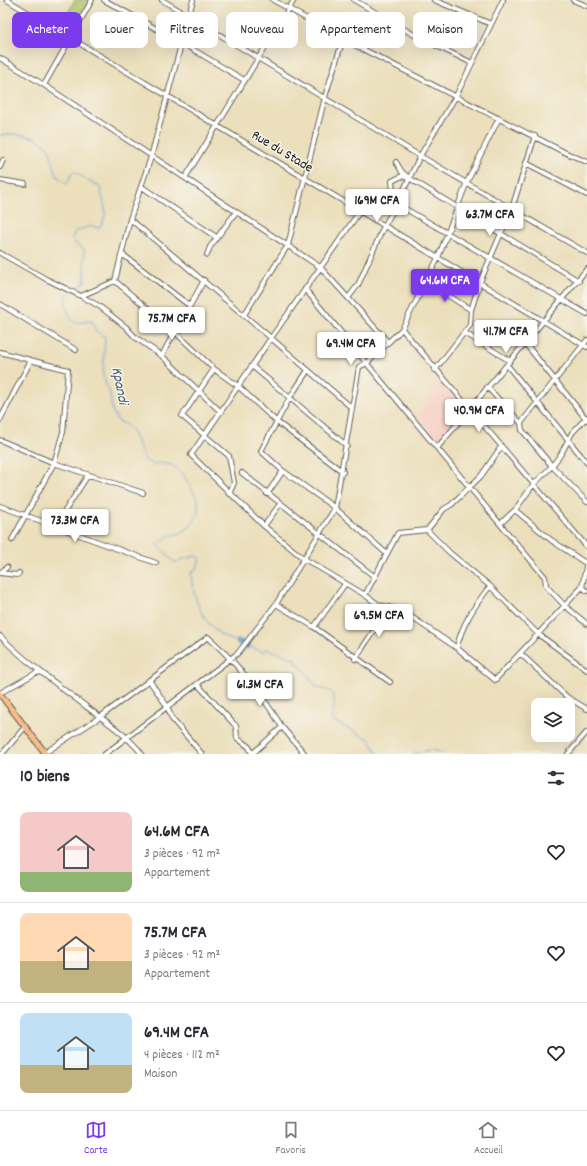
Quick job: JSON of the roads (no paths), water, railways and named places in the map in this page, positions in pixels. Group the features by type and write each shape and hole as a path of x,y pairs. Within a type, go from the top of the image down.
{"main road":[{"path":"0,693 45,753"}],"street":[{"name":"Rue du Stade","path":"8,0 28,12"},
{"path":"82,18 92,0"},
{"path":"104,0 156,29"},
{"path":"162,0 182,12"},
{"path":"190,12 193,0"},
{"path":"273,0 306,18"},
{"path":"185,178 258,56 294,0"},
{"path":"354,0 416,36 472,63"},
{"path":"434,0 491,24"},
{"path":"348,298 358,285 384,226 397,204 420,156 456,96 503,0"},
{"path":"573,0 587,6"},
{"path":"218,33 420,156 512,208 587,253"},
{"name":"Rue du Stade","path":"82,44 169,95 585,346"},
{"path":"44,85 65,48"},
{"path":"116,282 130,220 151,157 181,48"},
{"path":"190,48 244,80"},
{"path":"244,315 288,245 325,97 340,48"},
{"path":"361,48 564,152 587,162"},
{"path":"0,58 44,85 151,157 320,267 388,342"},
{"path":"106,754 167,706 232,659 276,604 335,508 343,472 359,367 367,363 402,329 427,282 448,233 467,182 499,118"},
{"path":"435,370 470,325 471,310 480,282 512,208 535,136"},
{"path":"0,167 3,160"},
{"path":"396,162 402,172 409,178 579,281"},
{"path":"526,163 587,194"},
{"path":"409,178 402,176 392,181 392,195 397,204 587,314"},
{"path":"0,180 25,184"},
{"path":"142,187 216,238"},
{"path":"376,210 373,203 376,194 392,195"},
{"path":"360,211 191,455 264,526 303,558 379,604 389,608 401,610 457,648 495,680 522,654 538,634 582,587 587,563 551,540 515,510"},
{"path":"207,255 216,238 236,212"},
{"path":"130,220 204,280 352,408"},
{"path":"0,252 99,306 126,327 135,337 162,356 221,412"},
{"path":"122,254 190,306"},
{"path":"437,448 524,343 579,281 587,269"},
{"path":"162,356 174,331 204,280"},
{"path":"79,295 116,282"},
{"path":"116,282 174,331 214,370 238,386 277,422 343,472"},
{"path":"427,282 471,310"},
{"path":"305,289 469,488 545,577 546,586 564,605 587,624"},
{"path":"0,304 76,350"},
{"path":"402,329 435,370 587,547"},
{"path":"465,333 508,363 537,404 587,463"},
{"path":"521,423 585,346 587,340"},
{"path":"500,524 515,510 533,485 552,466 568,439 587,418 555,382 524,343"},
{"path":"0,352 30,362 68,370 63,432 54,463 24,514 12,540"},
{"path":"0,420 30,362"},
{"path":"252,366 347,446"},
{"path":"214,370 182,416 229,456 234,483 230,494"},
{"path":"308,370 261,451 284,471 335,508 387,554"},
{"path":"487,387 521,423 522,430 552,466 587,502"},
{"path":"0,440 54,463 143,493"},
{"path":"365,595 398,533 427,530 444,509 451,505 481,476 501,447"},
{"path":"268,494 284,471"},
{"path":"242,473 318,534 375,577"},
{"path":"54,528 88,475"},
{"path":"264,526 280,504"},
{"path":"0,506 24,514 54,528 156,564"},
{"path":"427,530 450,553 490,586 538,634 587,670"},
{"path":"0,573 7,567"},
{"path":"0,573 17,575 20,573"},
{"path":"314,627 345,584"},
{"path":"457,648 458,638 471,612 490,586"},
{"path":"582,587 587,591"},
{"path":"276,604 314,627 355,659 390,682"},
{"path":"355,659 389,608"},
{"path":"0,636 25,660 100,717 126,738 142,754"},
{"path":"45,753 100,717 208,636 232,659 268,704 282,727 305,754"},
{"path":"522,654 567,697 587,709"},
{"path":"0,693 36,673 41,672"},
{"path":"149,680 167,706 172,718 202,754"},
{"path":"198,684 236,726 237,738 249,747 252,754 282,727"},
{"path":"2,754 25,727"},
{"path":"568,754 587,732"},
{"path":"582,736 587,740"}],"waterway":[{"name":"Kpandi","path":"0,135 15,134 36,138 49,148 57,176 67,184 73,171 100,187 105,208 102,223 99,228 91,226 76,231 72,237 75,243 84,249 85,282 74,291"},
{"name":"Kpandi","path":"71,293 66,294 66,302 67,310 72,320 75,323 92,321 96,331 105,337 103,376 110,394 112,410 117,420 126,425 133,432 144,459 154,465 160,463 172,465 183,474 198,500 198,513 192,525 181,533 169,536 157,544 175,563 183,559 197,556 200,559 197,568 191,572 194,594 203,616 218,633 239,642"},
{"path":"239,642 247,646"},
{"path":"247,646 265,652 265,649 267,649 295,659 316,687 332,693 334,705 331,720 369,739 378,754"},
{"path":"413,754 428,750 444,754"}]}
